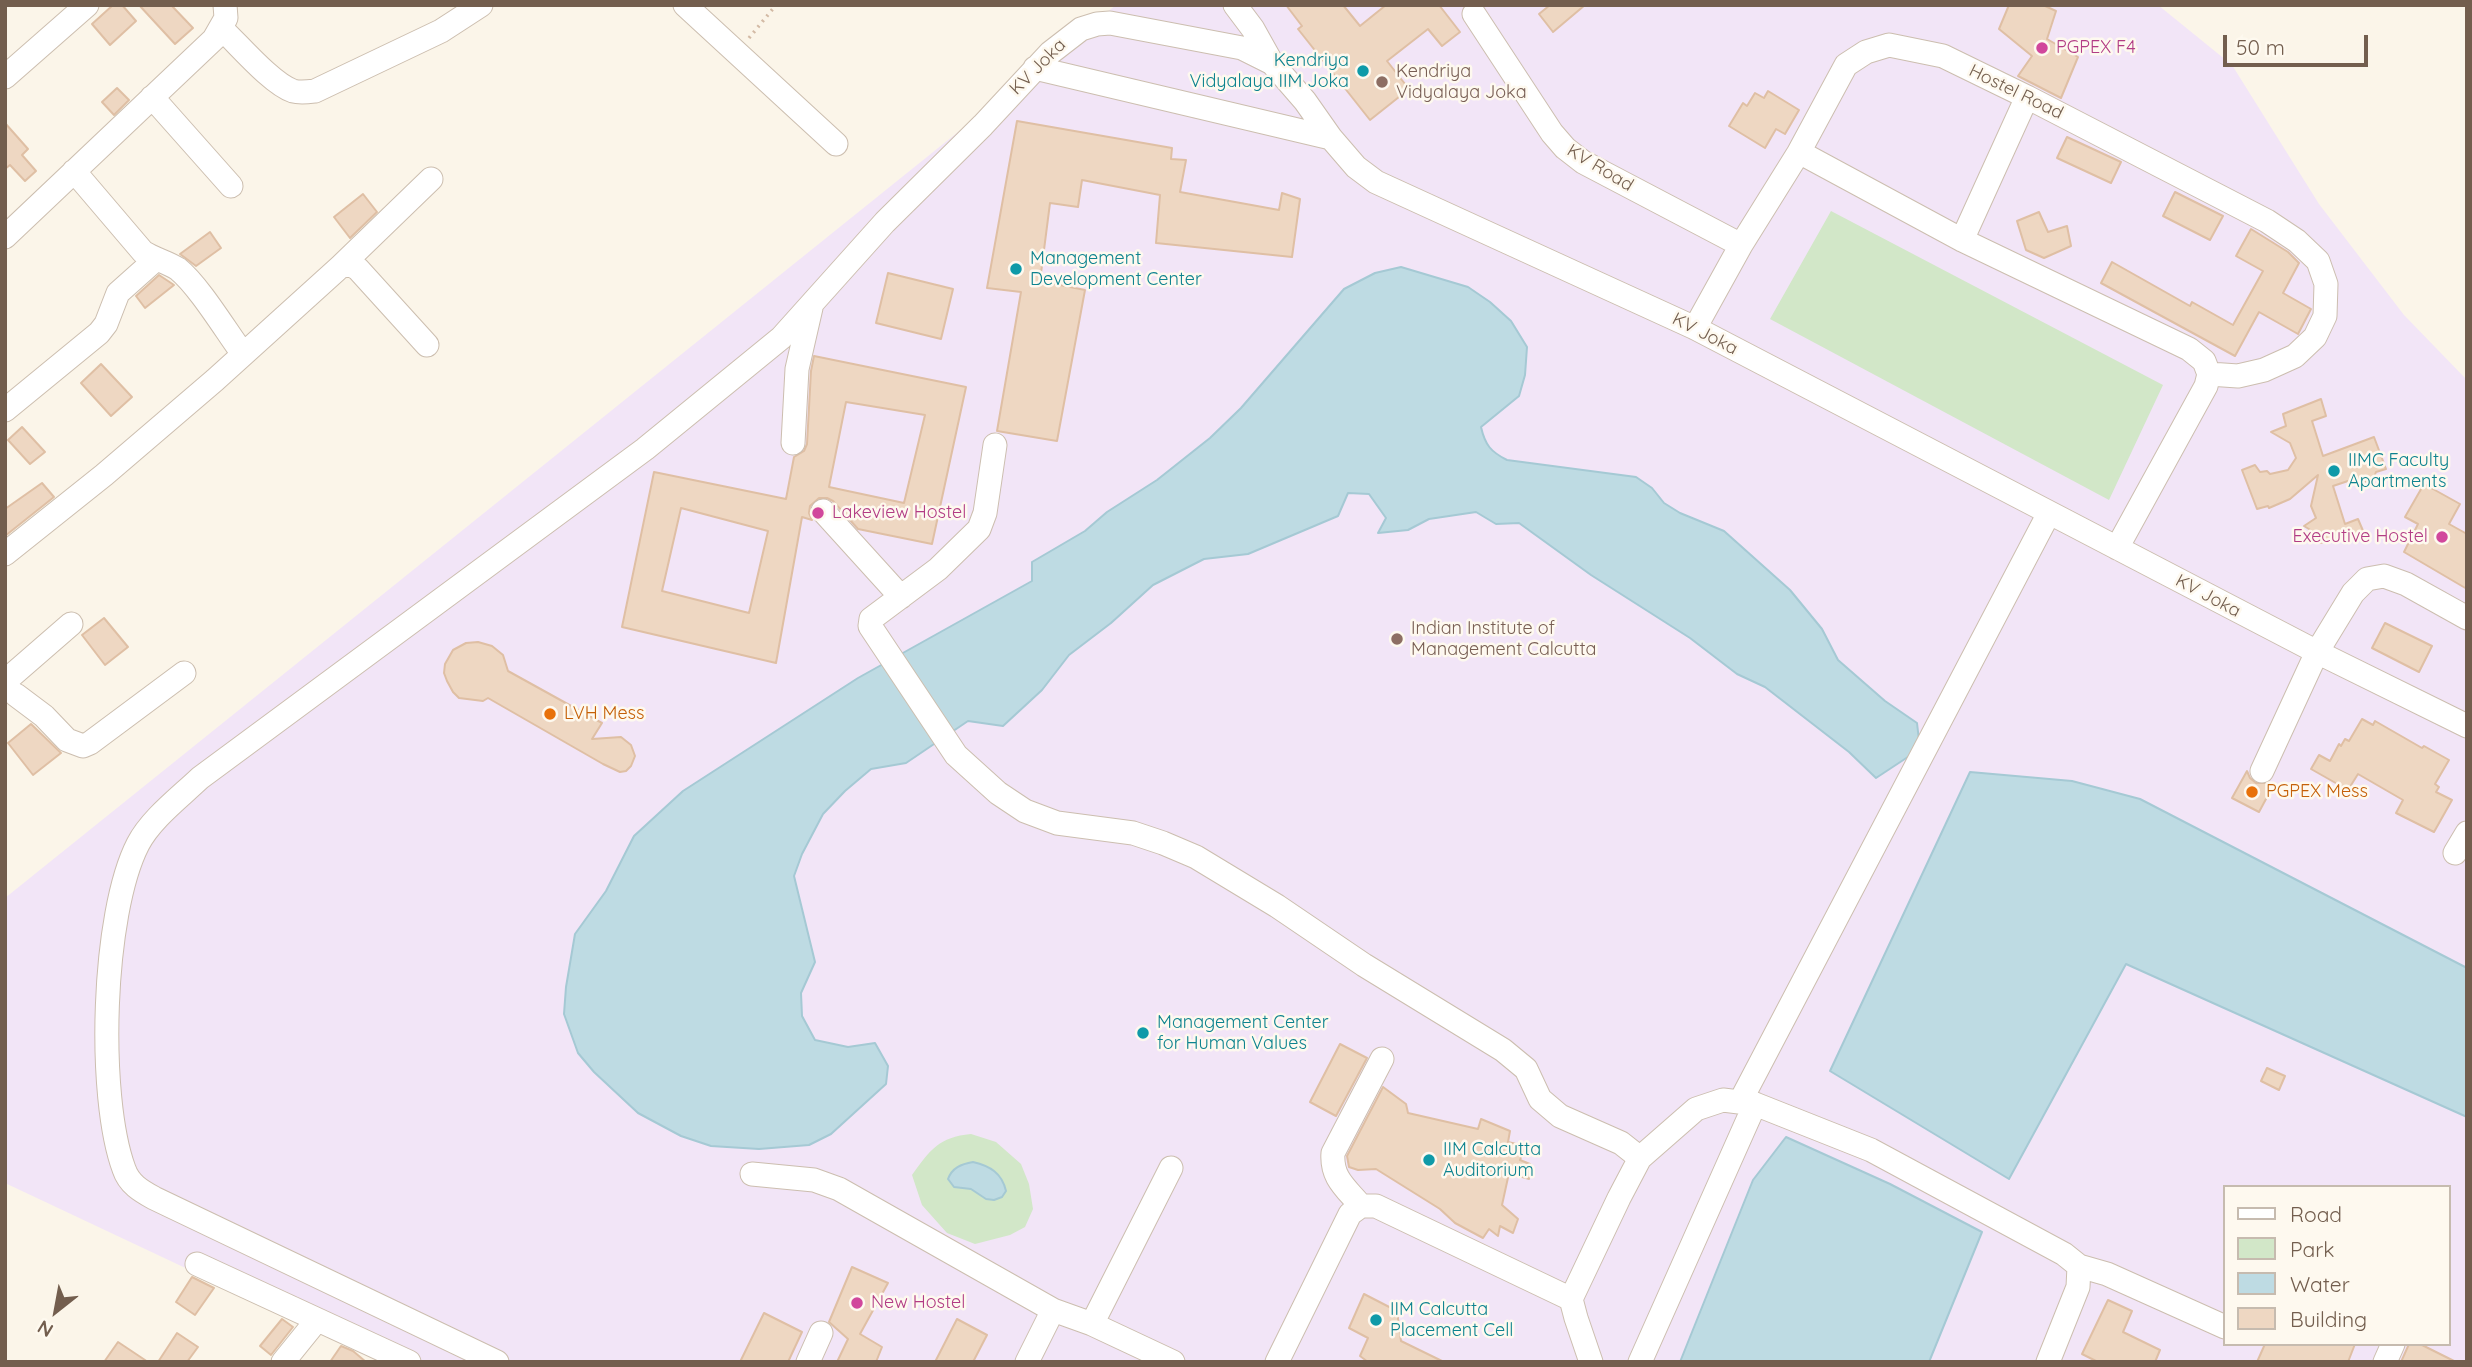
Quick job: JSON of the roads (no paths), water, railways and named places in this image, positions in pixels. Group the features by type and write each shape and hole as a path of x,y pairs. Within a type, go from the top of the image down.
{"street":[{"path":"5,77 87,5"},
{"path":"5,237 214,39 228,14 273,78 292,91 303,93 315,91 441,31 481,5"},
{"path":"685,5 836,144"},
{"path":"1235,5 1253,29 1272,63"},
{"name":"KV Road","path":"1474,13 1552,133 1565,148 1583,162 1741,245"},
{"name":"KV Joka","path":"497,1362 136,1187 125,1171 109,1106 108,1023 117,905 138,844 160,816 200,778 645,449 781,338 885,222 1050,53 1080,29 1110,23 1242,48 1272,63 1306,101 1331,138 1356,167 1376,182 1695,328 2317,652 2467,726"},
{"name":"Hostel Road","path":"1695,328 1741,245 1799,152 1846,65 1866,52 1889,45 1942,56 2027,97 2267,220 2297,241 2318,261 2326,284 2325,316 2315,337 2295,356 2264,370 2238,376 2209,374"},
{"path":"1035,68 1331,138"},
{"path":"152,97 231,186"},
{"path":"1962,240 2027,97"},
{"path":"1799,152 1962,240 2189,349 2204,360 2209,374 2206,386 2117,548"},
{"path":"74,171 143,252 155,260 171,265 188,279 243,354"},
{"path":"5,554 104,475 243,354 341,266 430,179"},
{"path":"5,410 99,333 106,324 118,293 155,260"},
{"path":"341,266 351,265 358,270 427,345"},
{"path":"793,443 797,369 812,304"},
{"path":"995,445 985,513 979,529 937,569 871,619 870,626 956,755 998,793 1025,811 1057,823 1133,833 1163,842 1196,858 1277,906 1364,965 1503,1050 1526,1069 1540,1099 1560,1116 1620,1143 1640,1158"},
{"path":"823,512 901,597"},
{"path":"1640,1362 1748,1103 2049,513"},
{"path":"2262,771 2317,652 2353,593 2367,579 2385,576 2467,618"},
{"path":"71,624 9,689 38,710 66,740 83,746 184,673"},
{"path":"2455,853 2467,833"},
{"path":"1361,1206 1338,1180 1332,1166 1333,1153 1382,1059"},
{"path":"1591,1362 1572,1299 1578,1281 1640,1158 1696,1109 1723,1100 1748,1103 1871,1150 2053,1248 2079,1266 2108,1274 2224,1327"},
{"path":"1092,1324 1171,1168"},
{"path":"751,1174 814,1180 839,1189 1053,1310 1092,1324 1173,1362"},
{"path":"1277,1362 1350,1214 1361,1206 1376,1206 1572,1299"},
{"path":"197,1264 409,1362"},
{"path":"2048,1362 2078,1287 2079,1266"},
{"path":"1027,1362 1053,1310"},
{"path":"283,1362 317,1320"},
{"path":"808,1362 821,1333"},
{"path":"2385,1362 2392,1346"}],"water":[{"path":"1401,267 1468,287 1511,321 1527,347 1525,375 1519,396 1481,427 1484,439 1493,451 1507,460 1636,477 1652,488 1664,503 1680,513 1724,531 1790,590 1822,629 1838,660 1885,701 1917,723 1920,749 1876,778 1849,752 1765,687 1737,674 1690,638 1591,575 1519,523 1496,524 1476,512 1429,519 1408,530 1378,533 1386,518 1369,494 1348,493 1338,516 1248,554 1204,559 1153,585 1111,623 1069,655 1042,690 1003,726 968,721 906,763 871,769 823,814 794,876 815,962 801,993 802,1016 815,1040 848,1047 875,1043 888,1066 886,1084 831,1134 809,1145 759,1149 711,1146 681,1136 638,1113 594,1072 578,1053 564,1014 566,987 575,934 606,891 634,836 683,791 858,678 1032,581 1032,562 1085,531 1107,512 1157,480 1210,438 1241,408 1344,289 1375,273"},
{"path":"1970,772 2072,781 2140,799 2467,968 2467,1117 2126,964 2009,1179 1830,1071"},
{"path":"1786,1137 1890,1184 1982,1232 1929,1362 1680,1362 1753,1180"},
{"path":"973,1162 990,1168 998,1175 1006,1191 1002,1197 986,1199 971,1189 954,1187 948,1179 952,1172 961,1165"}],"place":[{"name":"PGPEX F4","path":"2042,48"},
{"name":"Kendriya Vidyalaya IIM Joka","path":"1363,71"},
{"name":"Kendriya Vidyalaya Joka","path":"1382,82"},
{"name":"Management Development Center","path":"1016,269"},
{"name":"IIMC Faculty Apartments","path":"2334,471"},
{"name":"Lakeview Hostel","path":"818,513"},
{"name":"Executive Hostel","path":"2442,537"},
{"name":"Indian Institute of Management Calcutta","path":"1397,639"},
{"name":"LVH Mess","path":"550,714"},
{"name":"PGPEX Mess","path":"2252,792"},
{"name":"Management Center for Human Values","path":"1143,1033"},
{"name":"IIM Calcutta Auditorium","path":"1429,1160"},
{"name":"New Hostel","path":"857,1303"},
{"name":"IIM Calcutta Placement Cell","path":"1376,1320"}]}
